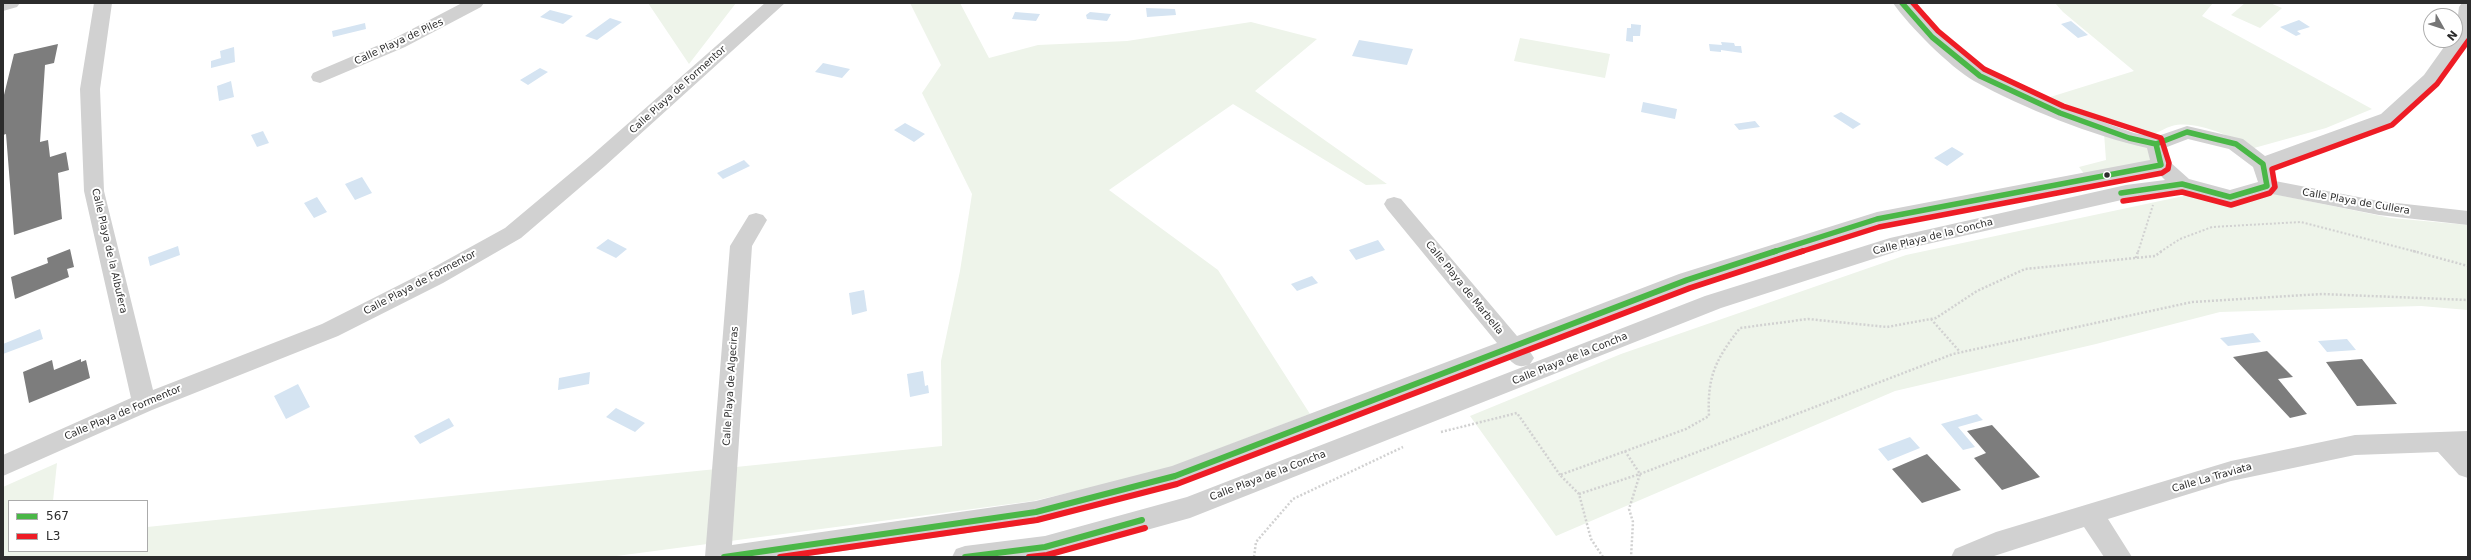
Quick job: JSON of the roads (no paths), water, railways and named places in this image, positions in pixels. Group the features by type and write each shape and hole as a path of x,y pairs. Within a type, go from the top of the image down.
{"street":[{"path":"3,6 11,3"},
{"name":"Calle Playa de la Albufera","path":"103,3 90,89 94,191 144,403"},
{"name":"Calle Playa de Piles","path":"320,77 381,53 437,25 475,3"},
{"name":"Calle Playa de Formentor","path":"3,466 144,403 330,330 434,278 513,233 604,156 776,3"},
{"path":"724,557 1036,512 1175,476 1513,348 1687,280 1877,219 2159,155 2186,132 2236,144 2264,164 2267,186 2230,197 2182,184 2159,155 2129,138 2060,113 1980,76 1932,37 1902,3"},
{"path":"2264,164 2388,118 2431,78 2463,34 2468,7"},
{"name":"Calle Playa de la Concha","path":"965,557 1045,547 1190,507 1713,302 1898,243 2126,192 2182,184"},
{"name":"Calle Playa de Cullera","path":"2267,186 2379,208 2468,218"},
{"name":"Calle Playa de Marbella","path":"1394,204 1535,373"},
{"name":"Calle Playa de Algeciras","path":"718,557 741,246 756,220"},
{"path":"2456,441 2468,468"},
{"name":"Calle La Traviata","path":"1964,557 1996,543 2231,471 2355,444 2456,441"},
{"path":"2090,514 2119,557"}],"water":[{"path":"1146,8 1175,9 1176,15 1147,17"},
{"path":"550,10 573,16 563,24 540,17"},
{"path":"1015,12 1040,14 1036,21 1012,19"},
{"path":"1090,12 1111,14 1107,21 1087,19 1086,15"},
{"path":"610,18 622,22 597,40 585,36"},
{"path":"2299,20 2310,27 2297,31 2301,34 2296,36 2280,27"},
{"path":"2071,21 2088,35 2078,38 2061,24"},
{"path":"365,23 366,29 333,37 332,31"},
{"path":"1631,24 1641,25 1640,36 1633,36 1633,42 1626,41 1627,28 1631,28"},
{"path":"1359,40 1413,49 1407,65 1352,56"},
{"path":"1721,42 1734,43 1735,46 1741,46 1742,53 1721,50 1721,52 1710,51 1709,44 1722,45"},
{"path":"234,47 235,62 211,68 211,61 221,58 220,51"},
{"path":"823,63 850,69 842,78 815,72"},
{"path":"540,68 548,72 528,85 520,80"},
{"path":"231,81 234,97 219,101 217,86"},
{"path":"1643,102 1677,109 1675,119 1641,112"},
{"path":"1841,112 1861,124 1853,129 1833,116"},
{"path":"1755,121 1760,127 1739,130 1734,124"},
{"path":"905,123 925,134 914,142 894,130"},
{"path":"263,131 269,143 257,147 251,135"},
{"path":"1952,147 1964,154 1947,166 1934,158"},
{"path":"744,160 750,166 723,179 717,173"},
{"path":"362,177 372,193 355,200 345,184"},
{"path":"317,197 327,212 314,218 304,203"},
{"path":"608,239 627,249 616,258 596,248"},
{"path":"1378,240 1385,250 1356,260 1349,250"},
{"path":"178,246 180,255 150,266 148,257"},
{"path":"1312,276 1318,283 1297,291 1291,284"},
{"path":"864,290 867,311 852,315 849,293"},
{"path":"40,329 43,339 3,354 3,344"},
{"path":"2253,333 2261,342 2228,346 2220,338"},
{"path":"2347,339 2356,350 2327,352 2318,341"},
{"path":"923,371 925,386 928,385 929,393 910,397 907,374"},
{"path":"590,372 589,384 558,390 559,378"},
{"path":"298,384 310,407 286,419 274,396"},
{"path":"616,408 645,423 635,432 606,417"},
{"path":"1977,414 1983,420 1958,427 1975,447 1963,450 1941,424"},
{"path":"449,418 454,426 420,444 414,436"},
{"path":"1910,437 1920,448 1888,461 1878,449"}]}
